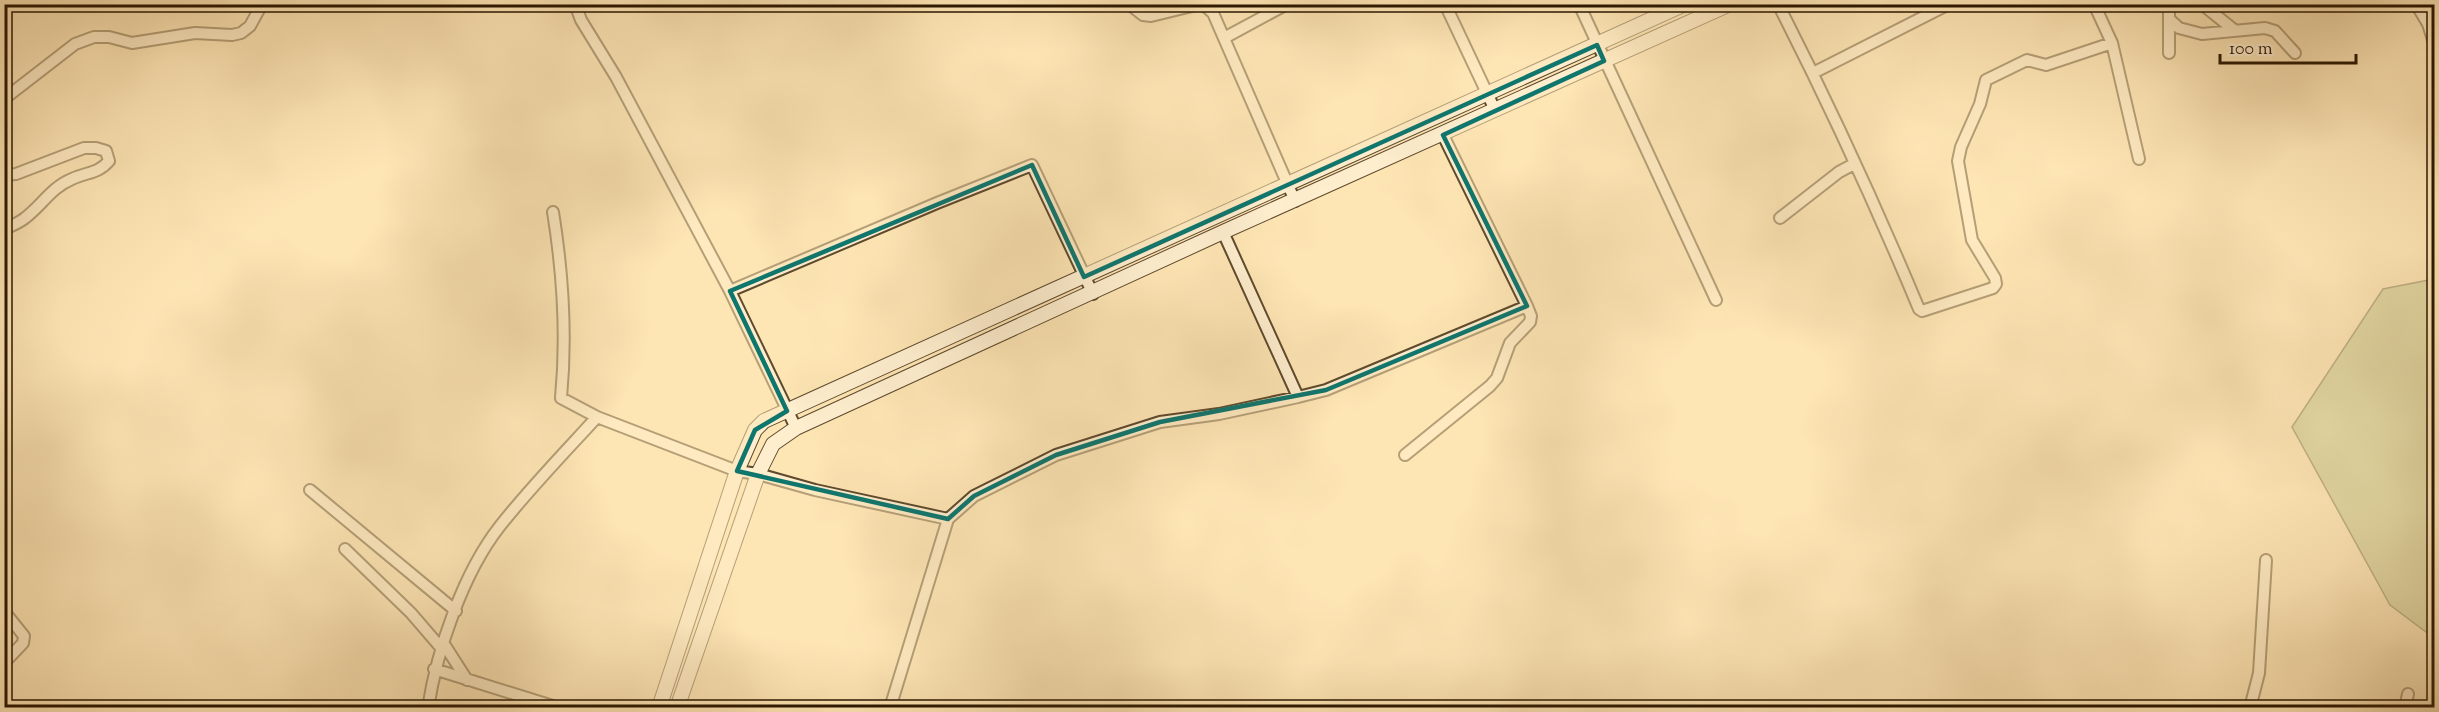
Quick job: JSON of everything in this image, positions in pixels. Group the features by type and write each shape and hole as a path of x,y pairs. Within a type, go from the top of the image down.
{"street":[{"path":"4,99 75,44 94,37 109,37 132,43 195,33 232,35 241,33 250,26 262,4"},
{"path":"575,4 730,291 796,428"},
{"path":"1129,4 1143,15 1151,16 1202,4 1213,13 1295,201"},
{"path":"1224,38 1287,4"},
{"path":"1445,4 1496,110"},
{"path":"1579,4 1716,300"},
{"path":"659,708 737,471 755,430 764,421 1685,4"},
{"path":"677,708 758,474 773,444 796,428 1093,294 1223,232 1730,4"},
{"path":"1778,4 1813,73 1919,309 1927,312 1993,288 1996,284 1995,278 1972,240 1958,161 1961,147 1980,104 1986,80 2027,60 2046,65 2112,43"},
{"path":"1813,73 1949,4"},
{"path":"2094,4 2112,43 2139,159"},
{"path":"2169,4 2169,53"},
{"path":"2202,4 2234,30"},
{"path":"2416,4 2428,24 2434,43"},
{"path":"2169,19 2179,28 2189,32 2221,34 2234,30 2245,32 2265,28 2275,32 2295,53"},
{"path":"1405,455 1490,386 1497,378 1510,343 1530,322 1531,316 1443,135"},
{"path":"4,175 16,174 84,148 106,151 109,156 109,161 103,168 92,174 73,178 51,192 25,219 4,229"},
{"path":"1780,218 1839,172 1854,164"},
{"path":"730,291 1032,165 1093,294"},
{"path":"554,212 565,325 561,398 597,417 737,471 948,519"},
{"path":"1223,232 1298,397"},
{"path":"890,708 948,519 974,496 1056,455 1160,422 1219,414 1326,390 1527,306"},
{"path":"428,708 434,669 468,577 498,528 597,417"},
{"path":"310,490 456,611"},
{"path":"345,549 443,646 467,680"},
{"path":"2250,708 2259,673 2266,560"},
{"path":"4,611 24,636 23,643 4,663"},
{"path":"434,669 559,708"},
{"path":"2408,694 2408,707"}],"highlighted area":[{"path":"1597,45 1604,61 1443,135 1527,306 1326,390 1160,422 1056,455 974,496 948,519 737,471 755,430 787,411 730,291 1032,165 1084,277"}],"green space":[{"path":"2434,279 2434,638 2390,605 2292,427 2383,289"}]}
